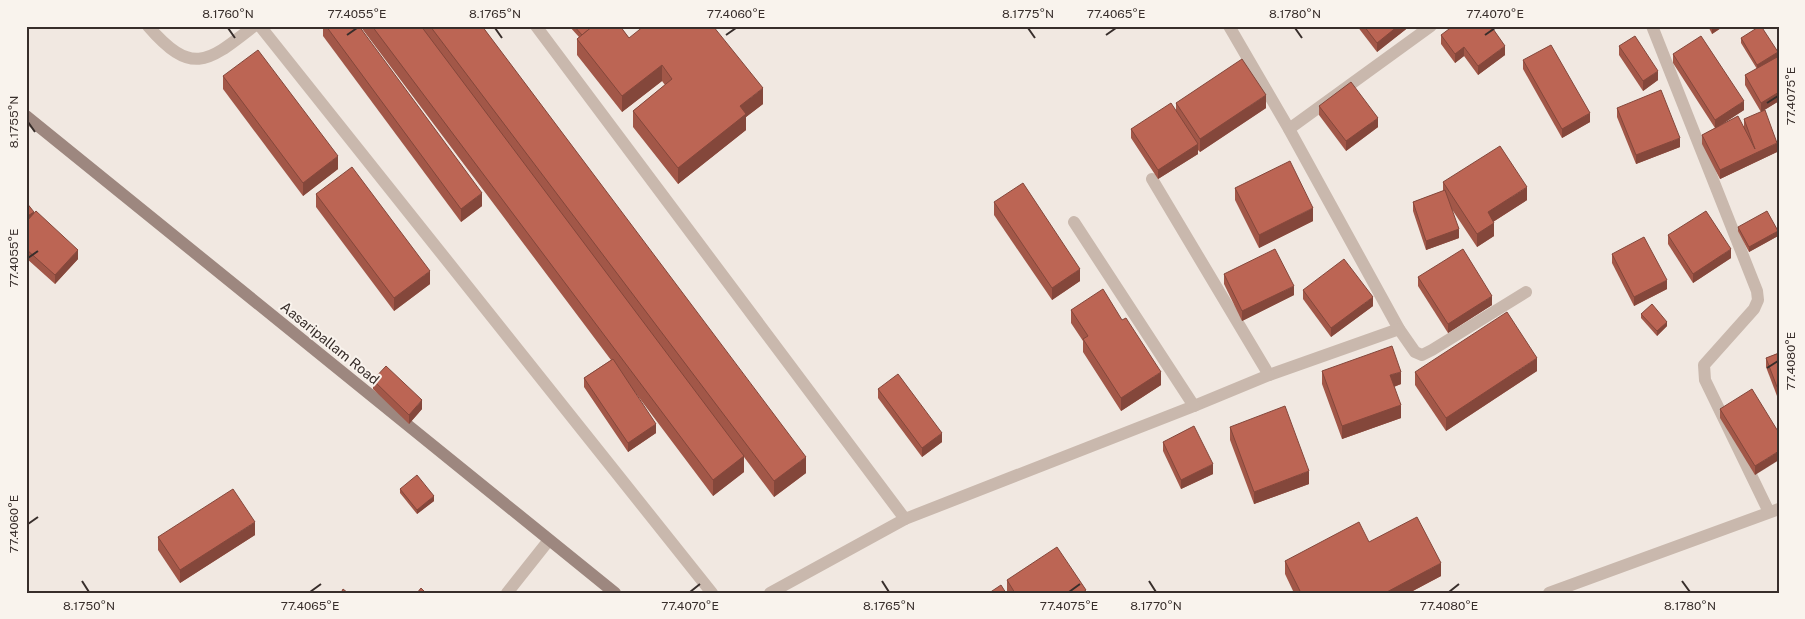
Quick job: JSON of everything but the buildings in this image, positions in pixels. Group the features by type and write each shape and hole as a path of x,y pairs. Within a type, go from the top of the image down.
{"main road":[{"name":"Aasaripallam Road","path":"26,116 615,593"}],"street":[{"path":"148,26 161,41 183,57 197,60 212,58 254,26"},
{"path":"260,26 712,593"},
{"path":"536,26 905,519"},
{"path":"1229,26 1289,129 1398,329 1414,352 1422,355 1526,292"},
{"path":"1289,129 1431,26"},
{"path":"1548,593 1774,511 1705,380 1704,366 1754,310 1758,300 1757,290 1652,26"},
{"path":"1152,179 1269,375"},
{"path":"1074,222 1194,406"},
{"path":"770,593 905,519 1269,375 1398,329"},
{"path":"507,593 549,540"}]}
